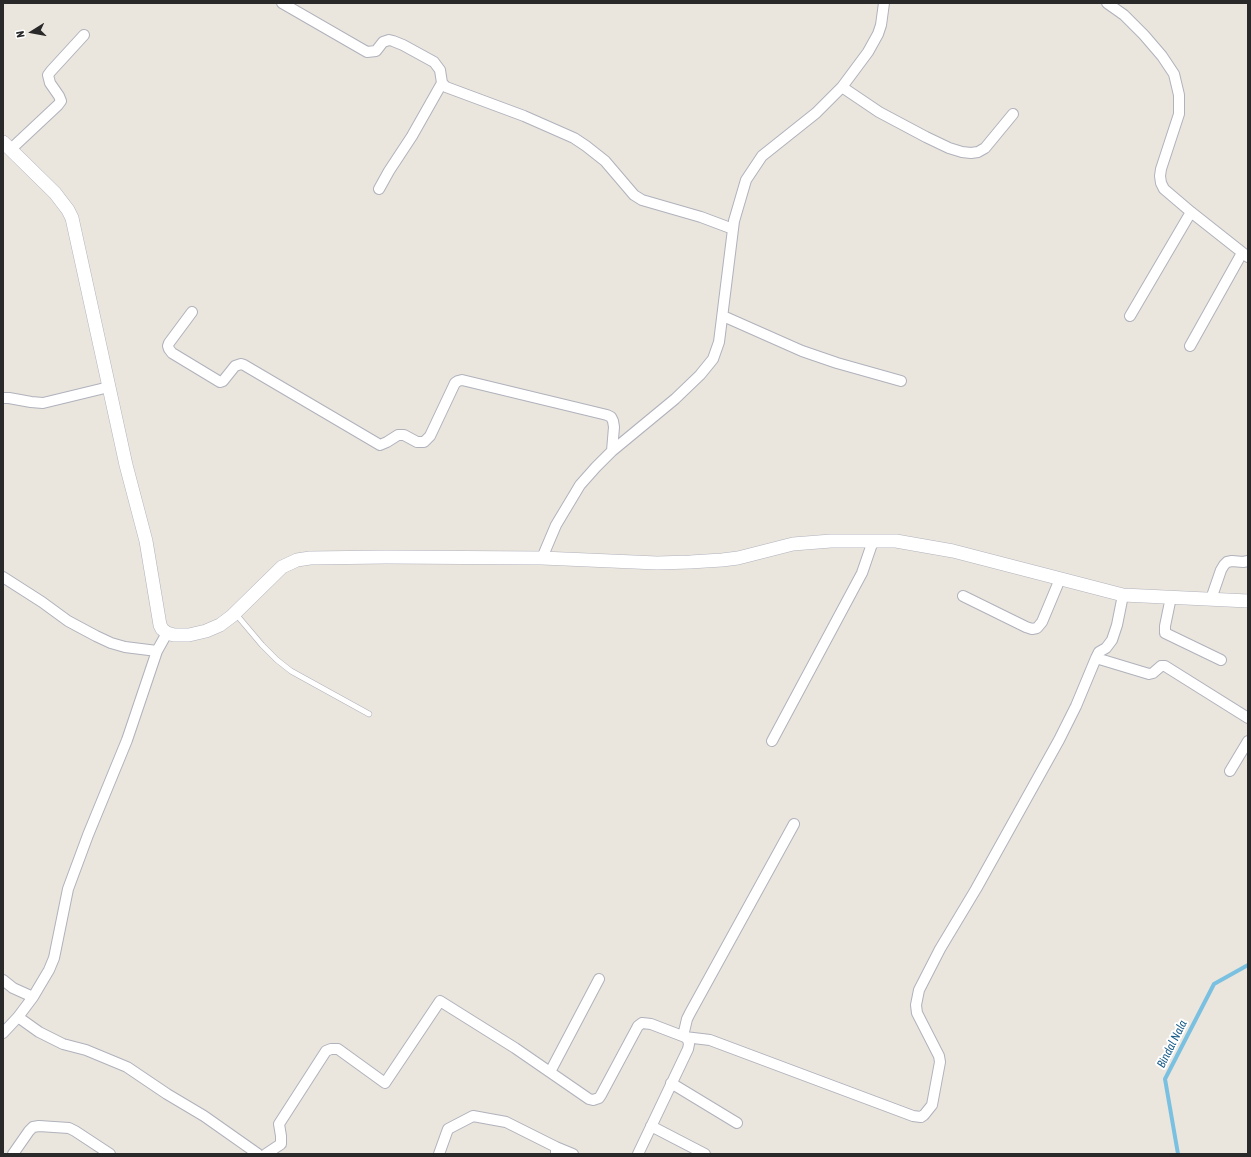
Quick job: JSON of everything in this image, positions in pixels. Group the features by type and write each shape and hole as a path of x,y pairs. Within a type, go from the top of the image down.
{"street":[{"path":"282,3 367,52 376,51 383,42 389,40 403,46 434,62 440,70 442,83 446,87 524,116 574,138 605,161 629,190 642,200 733,229"},
{"path":"542,558 556,525 574,494 596,467 612,451 675,399 709,366 717,350 723,316 733,229 746,180 762,156 816,113 842,87 868,52 878,34 881,25 884,3"},
{"path":"1107,3 1124,15 1144,35 1162,56 1174,74 1179,95 1179,114 1160,169 1161,183 1164,189 1245,255 1190,346"},
{"path":"84,35 48,75 50,84 61,101 7,146 55,193 72,218 109,388 146,541 160,625 167,633 174,635 189,635 206,631 220,625 235,613 282,567 298,560 319,557 542,558 690,562 738,558 793,544 831,541 896,541 953,551 1123,595 1248,601"},
{"path":"379,189 412,136 442,83"},
{"path":"842,87 879,112 926,137 949,148 962,152 978,152 985,148 1013,114"},
{"path":"1130,316 1191,212"},
{"path":"192,312 169,343 168,346 172,352 220,382 223,381 235,366 240,364 244,365 380,445 398,435 404,435 417,442 424,442 430,436 455,383 462,380 607,415 613,421 614,427 612,451"},
{"path":"723,316 790,346 837,364 901,381"},
{"path":"3,398 43,403 109,388"},
{"path":"772,741 862,573 872,541"},
{"path":"1211,599 1224,565 1227,562 1232,561 1248,561"},
{"path":"3,577 68,621 96,636 111,643 125,647 157,651"},
{"path":"963,596 1032,629 1037,628 1042,622 1060,579"},
{"path":"266,1154 280,1144 282,1140 279,1124 326,1052 331,1049 338,1049 385,1083 440,1001 516,1048 589,1099 596,1100 599,1098 638,1026 647,1022 684,1036 710,1040 913,1116 921,1117 932,1105 940,1062 939,1056 917,1013 916,1005 919,990 940,949 984,876 1056,746 1076,706 1099,652 1106,648 1112,640 1117,625 1123,595"},
{"path":"1171,597 1165,633 1222,660"},
{"path":"3,1033 18,1017 33,997 49,970 54,958 68,889 88,835 127,740 157,651 167,633"},
{"path":"1096,658 1149,674 1153,673 1161,666 1165,666 1248,718"},
{"path":"1230,771 1248,741"},
{"path":"684,1036 690,1013 794,824"},
{"path":"550,1072 599,979"},
{"path":"3,980 13,988 33,997"},
{"path":"18,1017 40,1032 63,1044 86,1050 127,1067 167,1094 204,1116 258,1154"},
{"path":"638,1154 688,1049 688,1040 684,1036"},
{"path":"671,1084 738,1123"},
{"path":"439,1154 448,1129 473,1116 506,1122 556,1151 573,1154"},
{"path":"12,1154 29,1131 33,1127 39,1126 75,1130 110,1154"},
{"path":"651,1126 705,1154"}],"lane":[{"path":"235,613 262,645 291,671 368,714"}],"waterway":[{"name":"Bindal Nala","path":"1178,1154 1165,1079 1214,984 1248,965"}]}
